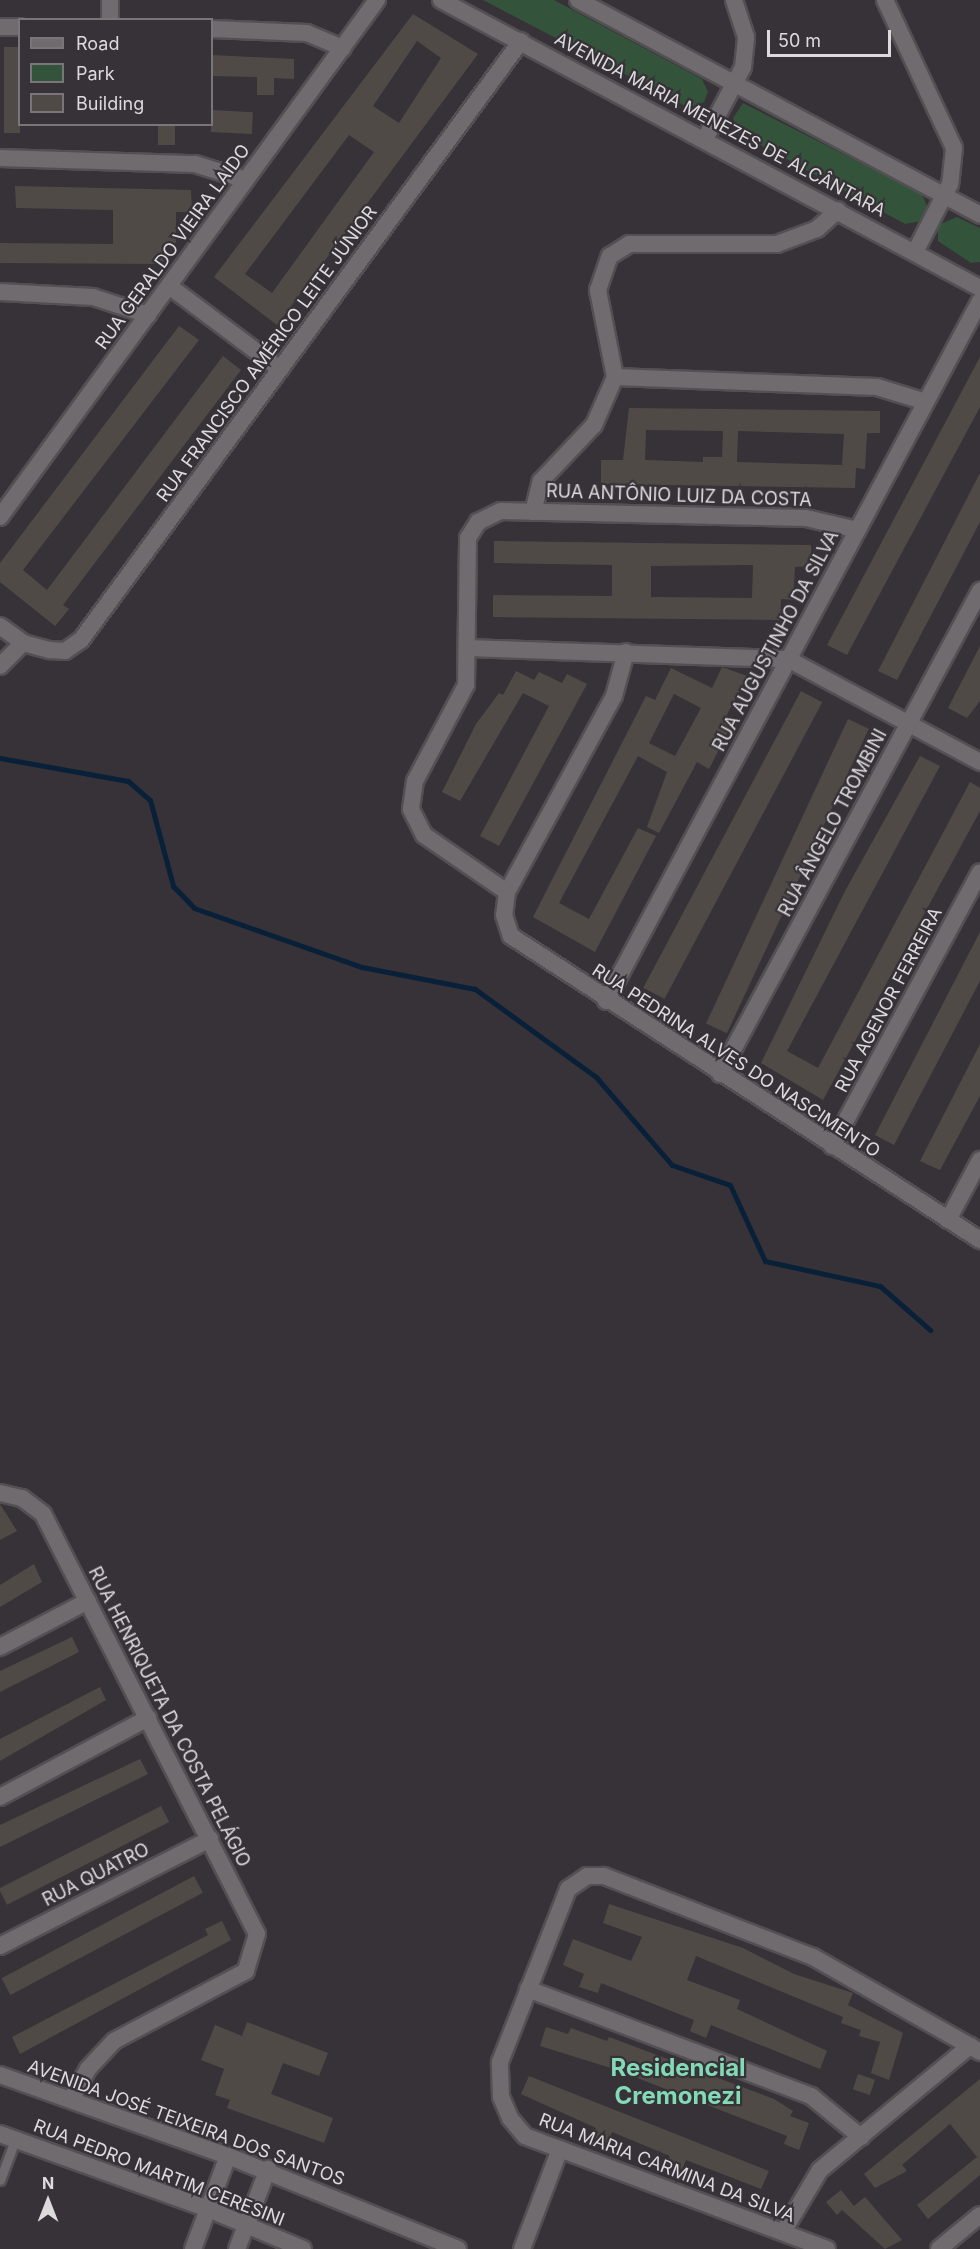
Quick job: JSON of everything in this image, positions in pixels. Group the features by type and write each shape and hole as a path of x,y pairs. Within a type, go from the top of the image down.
{"street":[{"path":"110,0 110,18"},
{"name":"RUA GERALDO VIEIRA LAIDO","path":"0,517 378,0"},
{"name":"AVENIDA MARIA MENEZES DE ALCÂNTARA","path":"441,0 706,137 980,288"},
{"path":"578,0 738,81 980,215"},
{"path":"706,137 738,81 746,37 734,0"},
{"path":"885,0 951,137 955,161 945,196 915,252"},
{"path":"0,27 18,27"},
{"path":"213,29 307,33 343,48"},
{"name":"RUA FRANCISCO AMÉRICO LEITE JÚNIOR","path":"23,643 64,651 81,640 521,41"},
{"path":"0,158 195,164 246,180"},
{"path":"533,512 542,481 594,425 615,377 598,283 616,251 629,244 777,244 817,229 838,210"},
{"path":"169,286 280,369"},
{"path":"0,292 93,297 148,315"},
{"name":"RUA AUGUSTINHO DA SILVA","path":"606,1001 980,301"},
{"path":"615,377 877,387 926,402"},
{"name":"RUA ANTÔNIO LUIZ DA COSTA","path":"507,892 424,835 411,809 415,781 466,685 471,532 495,512 806,518 858,530"},
{"name":"RUA ÂNGELO TROMBINI","path":"720,1074 980,591"},
{"path":"0,626 23,643 0,666"},
{"path":"468,648 788,658 980,762"},
{"path":"507,892 614,696 626,652"},
{"name":"RUA AGENOR FERREIRA","path":"832,1146 980,872"},
{"name":"RUA PEDRINA ALVES DO NASCIMENTO","path":"507,892 506,922 516,942 980,1240"},
{"path":"948,1220 980,1160"},
{"name":"RUA HENRIQUETA DA COSTA PELÁGIO","path":"0,1493 30,1502 43,1514 255,1926 254,1958 228,1983 114,2041 87,2069 71,2100"},
{"path":"0,1647 87,1601"},
{"path":"0,1797 148,1719"},
{"name":"RUA QUATRO","path":"0,1946 210,1839"},
{"path":"783,2232 805,2189 861,2136 975,2049 813,1957 610,1878 582,1878 565,1893 528,1989 811,2096 861,2136"},
{"name":"RUA MARIA CARMINA DA SILVA","path":"528,1989 500,2062 505,2108 525,2136 827,2249"},
{"name":"AVENIDA JOSÉ TEIXEIRA DOS SANTOS","path":"0,2075 268,2169 458,2249"},
{"name":"RUA PEDRO MARTIM CERESINI","path":"8,2137 208,2209 245,2227 303,2249"},
{"path":"522,2249 560,2149"},
{"path":"194,2249 228,2156"},
{"path":"237,2249 268,2169"},
{"path":"939,2249 980,2215"}],"lane":[{"path":"0,2180 8,2137"}],"green space":[{"path":"483,0 554,0 702,79 708,92 704,102 689,108"},
{"path":"743,103 922,194 928,209 922,221 905,224 737,132 733,118"},
{"path":"957,217 980,228 980,262 971,263 938,241 938,225"}],"building":[{"path":"413,14 478,54 277,325 214,277","holes":["417,41 441,58 399,123 373,106","349,135 374,152 272,293 245,274"]},
{"path":"4,47 18,47 18,126 20,126 20,133 4,133"},
{"path":"213,55 294,59 294,79 274,78 274,95 257,95 257,77 213,76"},
{"path":"213,110 253,112 252,134 211,132"},
{"path":"158,126 175,126 175,145 158,145"},
{"path":"15,186 191,190 192,212 176,212 176,243 165,243 163,264 0,263 0,243 113,244 113,210 16,208"},
{"path":"179,326 199,340 23,570 47,590 223,356 241,370 63,605 69,609 55,626 0,582 0,563"},
{"path":"980,357 980,407 847,655 827,645"},
{"path":"629,408 880,411 880,433 867,433 865,469 856,468 855,488 601,484 601,460 623,460","holes":["646,430 723,431 722,457 703,457 703,462 645,460","738,431 844,434 842,465 737,462"]},
{"path":"980,473 980,522 897,680 878,671"},
{"path":"494,541 811,545 812,566 795,567 793,600 781,599 780,620 493,617 493,595 612,596 612,565 494,563","holes":["753,565 752,598 651,597 651,566"]},
{"path":"980,646 980,701 967,718 948,708"},
{"path":"722,667 747,676 723,722 731,726 709,769 697,762 659,833 647,827 667,772 638,756 559,903 589,919 638,828 656,836 595,952 533,917 646,696 655,700 671,668 712,688","holes":["674,694 701,708 675,756 649,743"]},
{"path":"516,671 534,680 539,672 562,683 567,674 587,684 499,846 480,836 549,706 523,693 460,801 442,792 476,724 499,693 503,695"},
{"path":"801,691 822,702 664,999 643,988"},
{"path":"848,719 869,729 727,1033 706,1024"},
{"path":"920,756 940,766 787,1051 818,1068 970,782 980,788 980,811 823,1100 761,1063 845,891"},
{"path":"980,932 980,981 894,1145 875,1135"},
{"path":"980,1044 980,1096 940,1170 920,1161"},
{"path":"0,1504 17,1531 0,1540"},
{"path":"34,1564 42,1582 0,1607 0,1585"},
{"path":"72,1637 79,1652 0,1692 0,1671"},
{"path":"100,1687 106,1700 0,1761 0,1739"},
{"path":"140,1759 148,1774 0,1847 0,1825"},
{"path":"161,1806 169,1822 7,1905 0,1888"},
{"path":"194,1876 203,1893 10,1995 2,1978"},
{"path":"609,1904 743,1948 794,1974 853,1993 848,2005 903,2033 889,2080 871,2073 880,2042 859,2036 861,2030 841,2023 843,2017 696,1956 687,1980 740,2000 737,2009 827,2051 820,2069 711,2025 706,2038 690,2031 694,2020 601,1983 598,1993 579,1987 584,1974 563,1965 573,1939 631,1961 642,1937 603,1923"},
{"path":"222,1921 231,1940 20,2054 12,2037 208,1935 205,1929"},
{"path":"247,2022 328,2053 319,2076 283,2063 271,2094 333,2118 324,2143 227,2108 230,2100 215,2095 224,2069 201,2060 215,2025 242,2036"},
{"path":"546,2027 568,2034 571,2028 607,2041 609,2037 774,2099 793,2111 790,2116 809,2123 799,2150 784,2144 787,2136 614,2069 540,2046"},
{"path":"858,2074 875,2080 870,2095 853,2089"},
{"path":"529,2076 769,2171 761,2189 686,2160 681,2172 666,2165 670,2156 612,2132 608,2144 592,2138 596,2128 521,2094"},
{"path":"980,2079 980,2175 928,2219 917,2205 977,2157 950,2124 902,2165 907,2171 875,2188 864,2174"},
{"path":"841,2190 854,2206 865,2197 902,2240 885,2249 842,2210 837,2215 826,2202"}],"waterway":[{"path":"0,758 128,781 150,800 173,886 194,908 362,967 475,989 596,1077 672,1165 730,1185 765,1261 880,1286 930,1330"}],"district":[{"name":"Residencial Cremonezi","path":"678,2082"}]}
